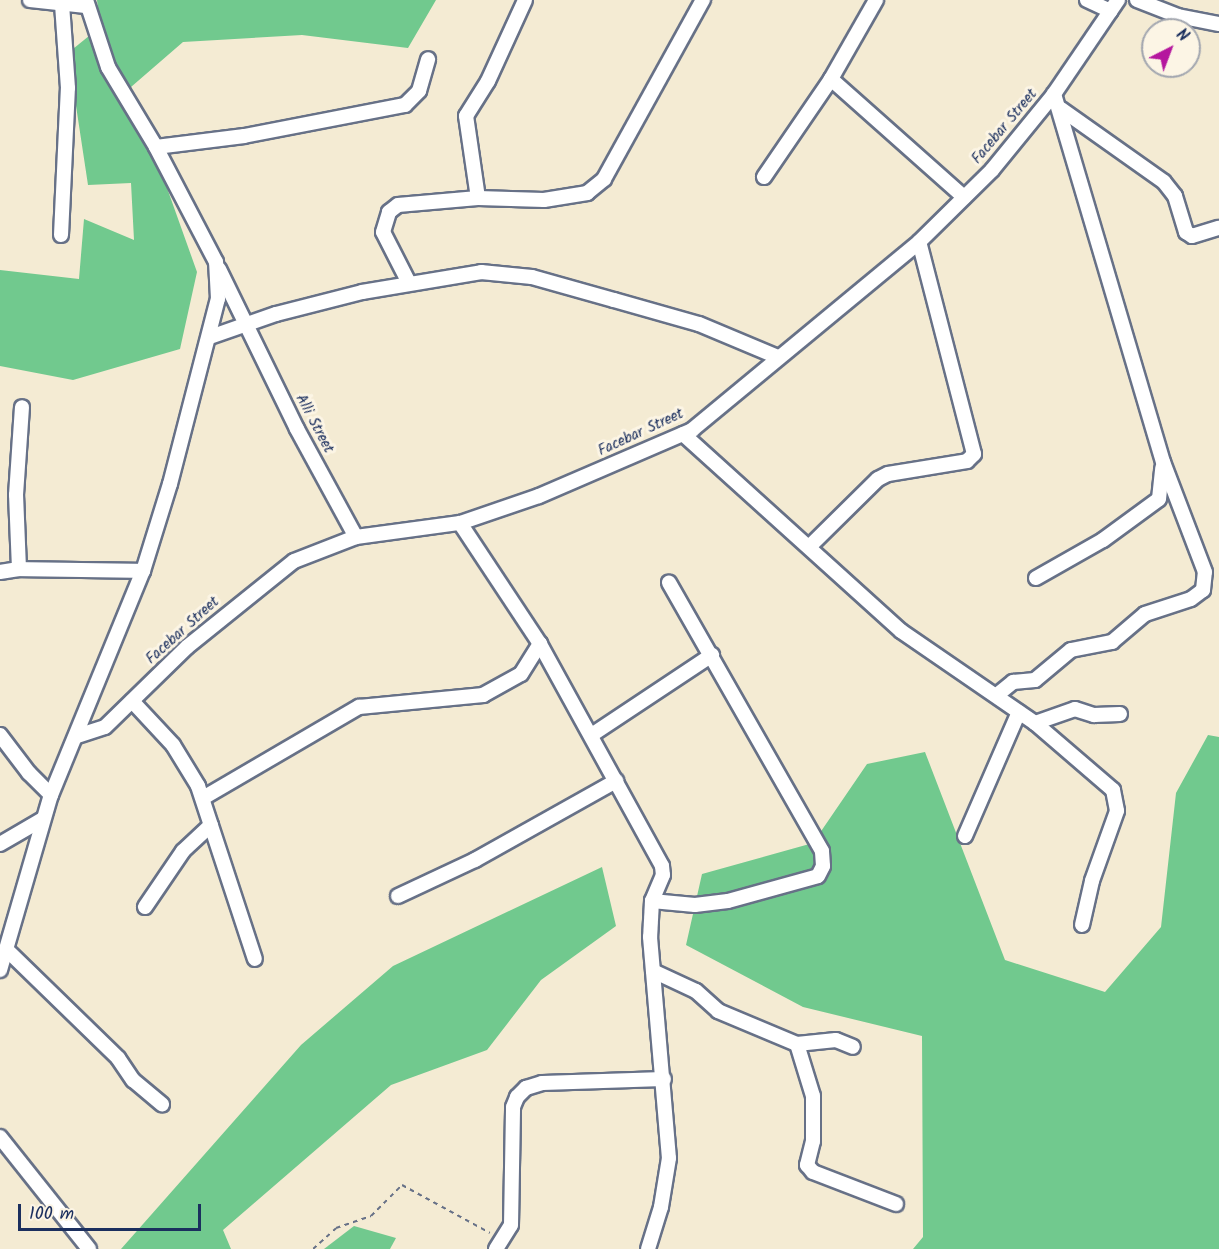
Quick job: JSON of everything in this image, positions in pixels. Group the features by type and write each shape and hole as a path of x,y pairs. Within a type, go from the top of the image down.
{"street":[{"path":"30,0 62,5 86,3"},
{"path":"478,198 466,116 488,81 525,0"},
{"path":"409,283 383,232 389,212 398,205 478,198 544,200 587,193 604,179 703,0"},
{"path":"764,177 831,79 876,0"},
{"path":"1087,0 1114,6"},
{"path":"1137,0 1178,16 1219,24"},
{"name":"Alli Street","path":"86,3 108,67 156,147 216,262 245,326 356,537"},
{"path":"61,235 68,88 62,5"},
{"name":"Facebar Street","path":"77,736 101,729 187,647 294,561 356,537 460,523 539,496 683,434 919,242 964,197 1054,94 1114,6"},
{"path":"156,147 243,136 405,105 420,91 428,58"},
{"path":"831,79 964,197"},
{"path":"997,695 1012,682 1032,681 1071,650 1112,642 1145,614 1191,599 1203,590 1205,572 1163,462 1061,109 1054,94"},
{"path":"1061,109 1164,182 1175,196 1186,232 1192,236 1219,228"},
{"path":"810,546 878,479 888,474 967,461 974,454 919,242"},
{"path":"0,970 51,795 143,571 210,337 218,298 216,262"},
{"path":"210,337 276,314 409,283 481,272 532,277 699,324 778,357"},
{"path":"19,569 16,495 22,407"},
{"path":"683,434 924,649 997,695 1035,723 1113,790 1118,801 1082,924"},
{"path":"1036,578 1102,540 1159,499 1163,462"},
{"path":"460,523 540,644 593,734 662,866 663,875 652,901 653,971 669,1158 662,1207 648,1249"},
{"path":"0,572 19,569 143,571"},
{"path":"652,901 695,905 728,901 818,876 823,866 822,851 669,583"},
{"path":"203,798 359,707 483,694 521,674 540,644"},
{"path":"593,734 712,655"},
{"path":"132,701 173,745 203,798 255,959"},
{"path":"1035,723 1075,709 1094,715 1120,714"},
{"path":"965,836 1020,712"},
{"path":"0,735 29,773 51,795"},
{"path":"398,896 475,860 616,781"},
{"path":"0,844 43,819"},
{"path":"145,907 183,851 210,825"},
{"path":"7,950 118,1058 139,1086 162,1104"},
{"path":"653,971 696,991 718,1011 797,1044 836,1040 853,1047"},
{"path":"797,1044 813,1096 813,1141 807,1165 813,1172 896,1204"},
{"path":"498,1244 512,1225 513,1107 526,1088 543,1083 663,1079"},
{"path":"0,1137 89,1249"}],"path":[{"path":"313,1249 336,1228 371,1216 402,1185 498,1244"}],"green space":[{"path":"97,0 436,0 408,48 302,35 183,42 131,87 197,272 180,349 73,380 0,366 0,270 79,279 84,219 134,240 131,183 88,185 68,53 100,27"},
{"path":"1208,735 1219,737 1219,1249 913,1249 923,1237 922,1036 803,1007 686,945 702,874 813,843 867,764 925,752 1005,960 1105,992 1161,927 1176,793"},
{"path":"602,867 616,926 541,980 487,1050 391,1085 223,1230 231,1249 121,1249 301,1045 393,966"},
{"path":"354,1226 396,1238 390,1249 324,1249"}]}
